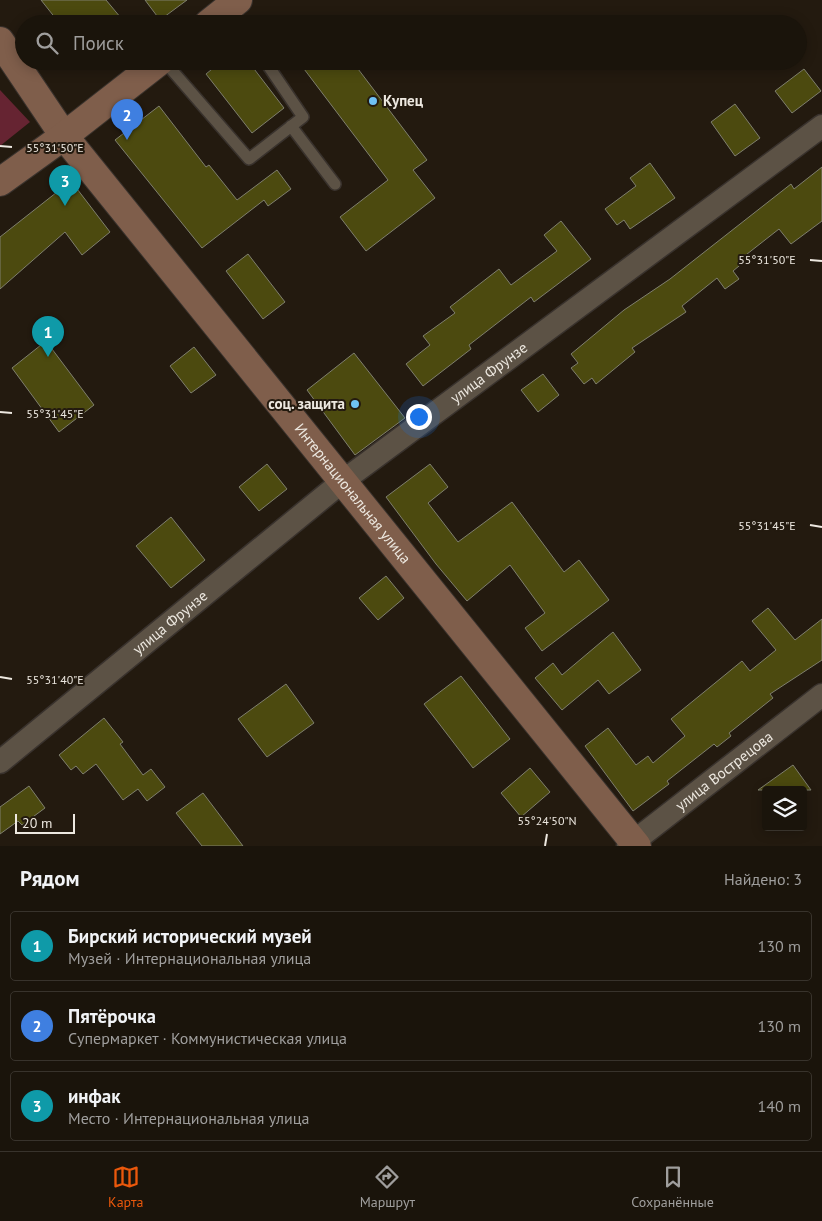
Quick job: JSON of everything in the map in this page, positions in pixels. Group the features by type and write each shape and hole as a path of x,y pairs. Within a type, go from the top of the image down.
{"main road":[{"name":"Интернациональная улица","path":"0,41 15,63"},
{"name":"Интернациональная улица","path":"20,70 64,136 633,844"},
{"path":"0,182 64,136 148,70"}],"street":[{"name":"улица Фрунзе","path":"0,762 343,481 822,126"},
{"name":"улица Вострецова","path":"633,844 822,695"}],"lane":[{"path":"172,70 249,159 303,117 271,70"},
{"path":"291,126 335,184"}],"shaded area":[{"path":"0,90 30,122 0,146"}],"building":[{"path":"41,0 106,0 118,15 53,15"},
{"path":"145,0 187,0 167,15 156,15"},
{"path":"211,70 255,70 284,108 252,133 206,74"},
{"path":"305,70 359,70 427,160 413,170 435,198 366,251 340,217 388,180"},
{"path":"805,70 821,91 792,113 775,91"},
{"path":"735,104 760,138 735,156 711,122"},
{"path":"159,106 206,167 209,165 237,200 277,170 291,189 268,206 264,200 202,248 115,140"},
{"path":"650,163 675,198 630,229 624,220 617,225 605,209 636,186 630,178"},
{"path":"822,167 822,221 791,244 779,229 742,258 745,261 733,271 739,279 725,289 717,278 682,306 686,312 632,348 635,352 596,384 592,378 584,384 571,368 578,363 571,354 624,310 670,279 791,184 794,189"},
{"path":"71,181 110,232 82,255 65,232 0,289 0,237"},
{"path":"561,221 591,259 534,302 531,297 469,345 471,349 423,386 406,364 430,345 423,336 455,313 450,307 499,269 511,285 557,251 544,235"},
{"path":"248,254 285,302 263,319 226,271"},
{"path":"46,341 94,405 59,432 12,368"},
{"path":"194,347 216,375 191,393 170,366"},
{"name":"соц. защита","path":"354,353 405,418 355,455 307,390"},
{"path":"543,374 559,395 538,412 521,390"},
{"path":"267,464 287,489 259,511 239,487"},
{"path":"430,464 448,487 428,503 458,542 512,502 564,572 579,560 609,600 542,651 525,628 545,613 510,565 467,601 436,564 386,497"},
{"path":"171,517 205,560 171,588 136,546"},
{"path":"386,576 404,598 378,620 359,598"},
{"path":"768,608 795,640 822,619 822,660 770,694 773,698 729,733 731,736 717,747 714,744 667,781 669,784 633,811 585,746 608,728 636,765 648,756 653,763 685,736 671,719 742,661 750,671 776,650 752,621"},
{"path":"613,632 641,670 609,694 598,680 562,710 535,678 553,663 562,675"},
{"path":"461,676 510,739 473,768 424,704"},
{"path":"286,684 314,723 267,757 238,719"},
{"path":"104,718 123,742 120,744 143,775 151,769 165,787 147,801 138,789 123,800 96,764 83,774 76,766 71,770 59,755"},
{"path":"793,765 811,790 807,790 807,786 764,786"},
{"path":"530,768 550,792 521,817 501,793"},
{"path":"29,786 45,808 22,825 18,821 0,834 0,807"},
{"path":"203,793 243,846 202,846 176,813"}],"place":[{"name":"Купец","path":"373,101"},
{"name":"Пятёрочка","path":"127,140"},
{"name":"инфак","path":"65,206"},
{"name":"Бирский исторический музей","path":"48,357"},
{"name":"соц. защита","path":"355,404"}]}
